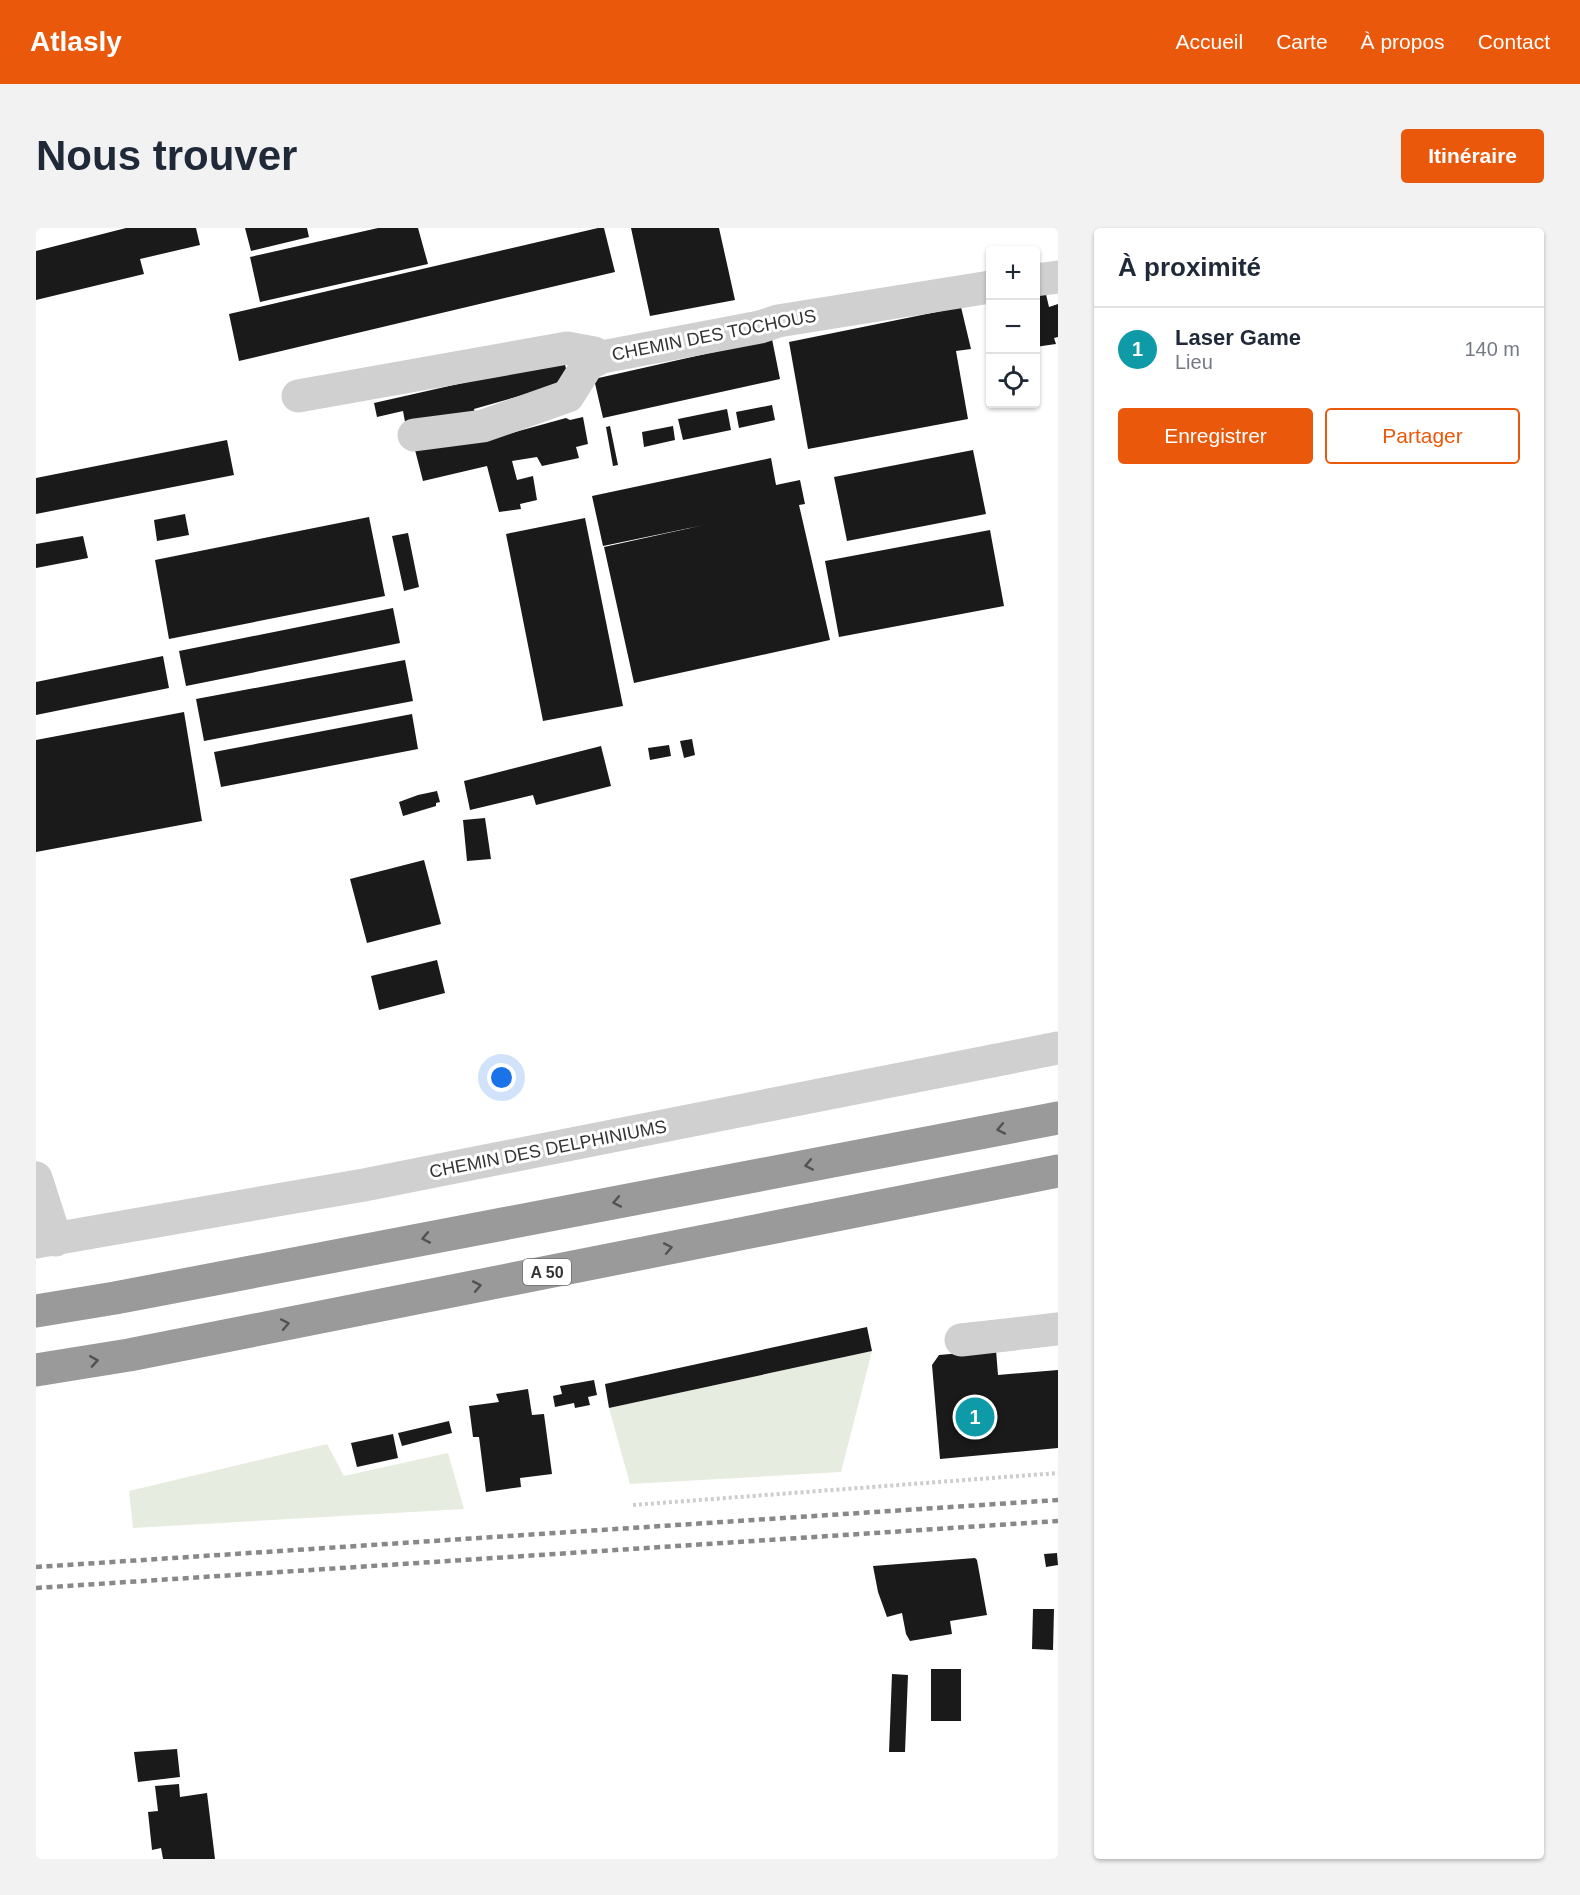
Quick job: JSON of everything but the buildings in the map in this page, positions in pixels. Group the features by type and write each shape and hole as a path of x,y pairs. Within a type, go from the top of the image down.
{"highway":[{"path":"36,1311 115,1298 1058,1118"},
{"name":"A 50","path":"36,1370 140,1352 1058,1172"}],"street":[{"path":"1040,279 1058,277"},
{"name":"CHEMIN DES TOCHOUS","path":"298,396 567,348 594,353 602,357 760,327 778,321 986,288"},
{"path":"414,435 483,426 568,396 588,364 602,357"},
{"name":"CHEMIN DES DELPHINIUMS","path":"46,1241 364,1185 1058,1048"},
{"path":"36,1178 46,1241"},
{"path":"962,1340 1058,1329"}],"path":[{"path":"633,1505 1058,1473"}],"shaded area":[{"path":"872,1351 841,1472 630,1484 609,1408"},
{"path":"327,1444 344,1476 448,1453 464,1509 133,1528 129,1491"}],"railway":[{"path":"36,1567 1058,1500"},
{"path":"36,1588 1058,1521"}],"place":[{"name":"Laser Game","path":"975,1417"}]}
